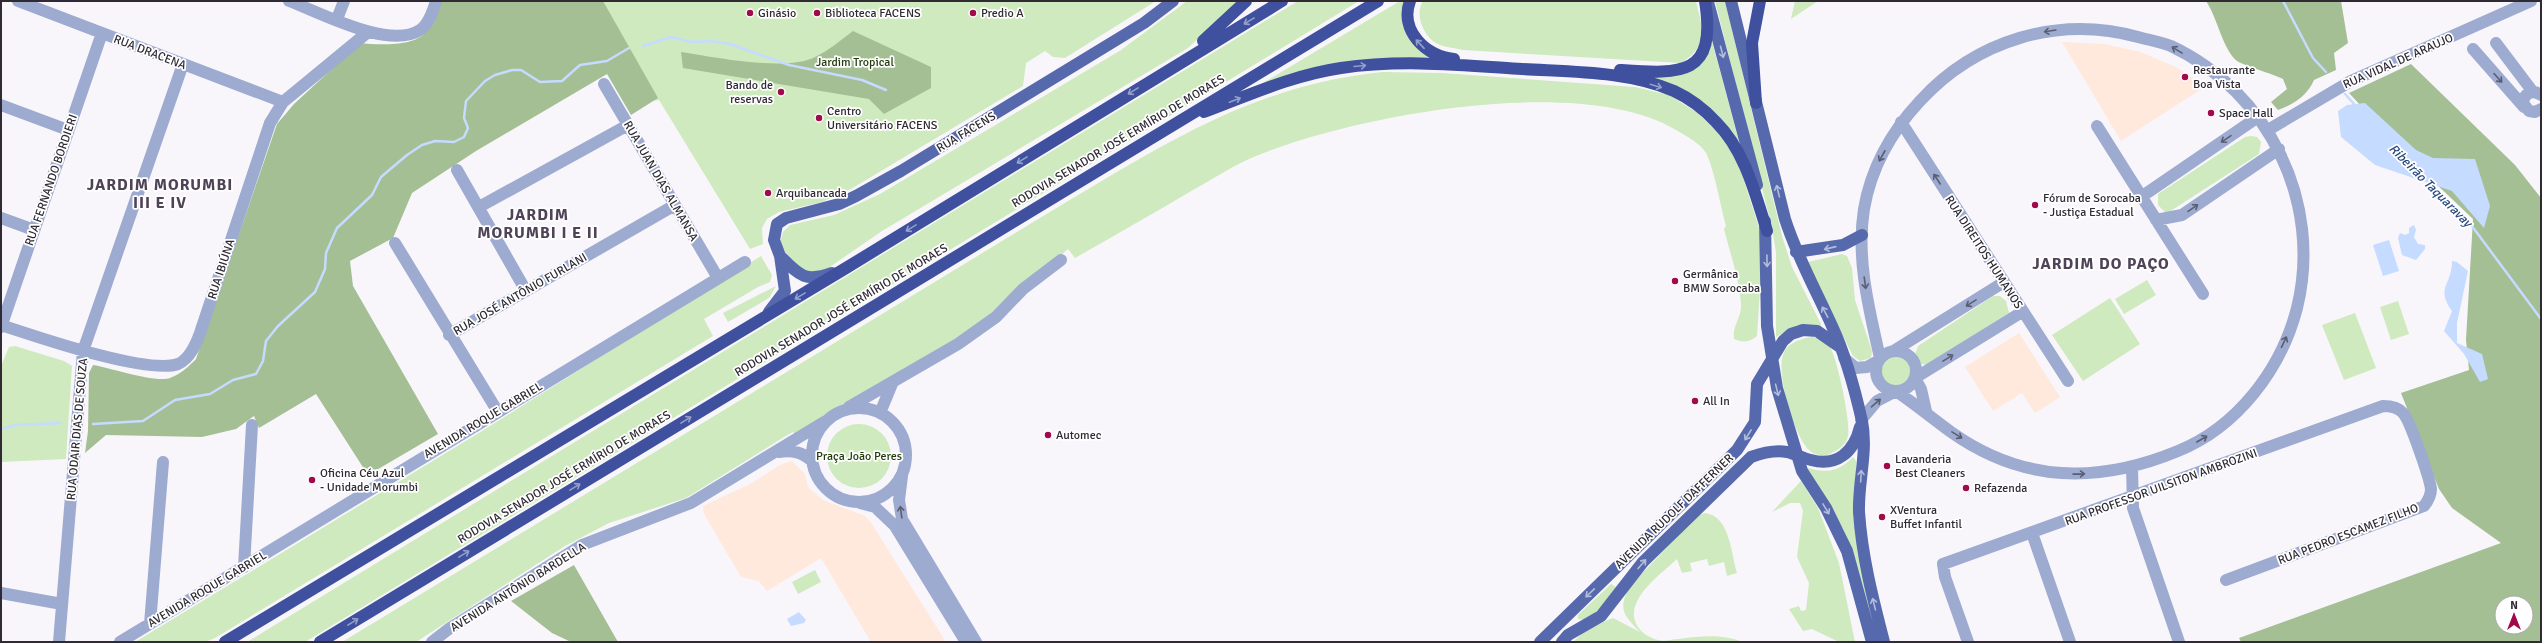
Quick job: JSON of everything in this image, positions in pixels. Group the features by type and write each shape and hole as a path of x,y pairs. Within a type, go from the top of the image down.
{"highway":[{"path":"1166,71 1215,32 1246,1"},
{"path":"225,642 846,268 1282,1"},
{"name":"RODOVIA SENADOR JOSÉ ERMÍRIO DE MORAES","path":"320,642 1378,1"},
{"path":"1410,1 1407,16 1413,34 1422,46 1437,55 1450,59 1660,72 1689,67 1702,54 1709,33 1707,1"},
{"path":"1756,103 1752,42 1760,1"},
{"path":"1173,124 1278,83 1341,68 1400,62 1573,72 1634,79 1674,91 1698,106 1729,136 1753,187 1766,231"}],"main road":[{"name":"RUA FACENS","path":"760,320 784,295 780,256 774,240 774,231 777,224 786,218 839,204 901,171 1144,23 1173,1"},
{"path":"1707,1 1760,197 1766,231 1768,326 1771,359 1802,471 1826,508 1847,551 1872,642"},
{"path":"1731,1 1785,219 1796,252 1842,353 1861,420 1863,442 1859,510 1862,542 1865,567 1884,642"},
{"path":"1796,252 1843,245 1862,235"},
{"name":"RUA FACENS","path":"780,256 795,271 807,279 817,278 846,268"},
{"name":"AVENIDA RUDOLF DAFFERNER","path":"1540,642 1737,450 1755,422 1757,384 1783,341 1791,334 1804,330 1817,331 1842,353"},
{"name":"AVENIDA RUDOLF DAFFERNER","path":"1562,642 1568,635 1601,616 1644,562 1751,458 1761,453 1787,452 1810,460 1825,462 1837,460 1845,455 1856,438 1861,420"},
{"path":"1793,442 1810,460"},
{"path":"1608,576 1618,584 1618,595"},
{"path":"1573,610 1571,619 1574,625 1577,627 1588,624"}],"street":[{"name":"RUA DRACENA","path":"18,1 282,102"},
{"path":"289,1 368,32 398,37 410,35 422,30 430,19 436,1"},
{"path":"337,19 344,1"},
{"name":"RUA VIDAL DE ARAUJO","path":"2268,130 2351,81 2531,1"},
{"path":"2051,30 2112,30 2170,46 2221,77 2268,130 2279,149 2297,198 2304,240 2303,282 2293,323 2274,364 2252,397 2224,424 2183,449 2132,468 2080,475 2046,473 2009,463 1979,449 1949,431 1926,411 1896,391 1884,387 1877,378 1876,366 1879,359 1864,281 1862,235 1866,203 1878,164 1901,122 1942,78 1993,46 2051,30"},
{"name":"RUA IBIÚNA","path":"1,326 83,351 158,367 178,364 194,350 270,123 282,102 368,32"},
{"name":"RUA FERNANDO BORDIERI","path":"1,326 102,33"},
{"path":"2496,43 2539,94 2524,97 2524,106"},
{"path":"2473,49 2529,111 2540,111"},
{"name":"RUA ODAIR DIAS DE SOUZA","path":"59,642 83,351 183,64"},
{"name":"RUA JUAN DIAS ALMANSA","path":"604,84 718,278"},
{"path":"1,105 68,130"},
{"path":"2142,197 2258,118"},
{"name":"RUA DIREITOS HUMANOS","path":"1901,122 2022,312 2068,381"},
{"path":"479,207 628,125"},
{"path":"2096,126 2203,294"},
{"path":"2156,220 2182,215 2279,149"},
{"path":"457,170 526,291"},
{"name":"RUA JOSÉ ANTÔNIO FURLANI","path":"449,335 675,206"},
{"path":"2169,240 2168,227 2172,217"},
{"path":"1,218 34,230"},
{"path":"396,243 449,335 498,412"},
{"path":"812,461 814,441 824,422 843,410 892,384 958,344 996,317 1024,289 1061,260"},
{"name":"AVENIDA ROQUE GABRIEL","path":"120,642 745,262"},
{"path":"1842,353 1856,368 1867,367 2004,282"},
{"path":"1861,420 1877,402 1896,391 1905,389 1915,378 2022,312"},
{"path":"1895,350 1902,351 1913,359 1916,365 1915,378 1921,389 1926,411"},
{"path":"880,413 892,384"},
{"name":"RUA PROFESSOR UILSITON AMBROZINI","path":"1968,642 1942,568 1943,564 1954,558 2032,533 2383,406"},
{"name":"RUA PEDRO ESCAMEZ FILHO","path":"2226,580 2424,506 2428,501 2431,487 2409,423 2397,409 2383,406"},
{"path":"843,410 862,408 880,413 891,420 902,438 906,458 899,500 902,519 960,624 966,642"},
{"name":"AVENIDA ANTÔNIO BARDELLA","path":"432,642 450,628 582,545 691,503 778,452 824,422"},
{"path":"244,567 252,425"},
{"path":"778,452 791,450 804,454 812,461 822,485 844,500 875,507 895,526 960,624 976,642"},
{"path":"150,624 163,462"},
{"path":"2132,468 2133,508 2179,642"},
{"path":"857,502 872,500 885,494 896,484 903,471"},
{"path":"2032,533 2070,642"},
{"path":"1,593 62,604"}],"shaded area":[{"path":"2062,42 2105,44 2140,52 2174,66 2206,86 2121,141"},
{"path":"2019,333 2060,397 2035,413 2022,393 1993,411 1965,367"},
{"path":"792,461 805,474 808,487 823,500 865,516 870,521 946,642 871,642 821,558 767,591 759,581 741,577 704,514 703,506 750,484 780,465"}],"green space":[{"path":"442,1 603,1 658,98 631,115 607,74 476,151 412,193 393,238 350,261 353,286 438,434 368,475 316,394 259,428 254,416 236,429 202,437 106,435 85,453 88,431 89,373 93,365 144,377 163,379 170,378 178,374 196,359 277,124 294,104 360,43 405,43 420,37 431,25"},
{"name":"Centro Universitário FACENS","path":"603,1 1156,1 1065,58 1053,57 1045,51 1026,63 1023,86 851,189 822,202 779,212 767,219 762,228 763,244 750,249 659,100 645,102 628,50"},
{"path":"1187,1 1239,1 1188,48 882,231 824,271 808,272 798,266 785,253 780,243 783,232 790,225 834,215 880,194 1121,50"},
{"path":"1298,1 1359,1 305,642 247,642"},
{"path":"1400,1 1407,1 1409,31 1411,39 1415,45 1420,51 1441,61 1405,59 1256,87"},
{"path":"1423,1 1696,1 1701,20 1702,36 1696,50 1681,63 1463,50 1439,45 1429,37 1423,28 1420,17"},
{"path":"1715,1 1725,1 1782,236 1792,267 1821,324 1820,328 1797,325 1776,337 1776,253 1772,228"},
{"path":"1795,1 1818,1 1791,19"},
{"path":"2206,1 2341,1 2348,43 2334,53 2336,70 2314,80 2304,95 2278,110 2271,102 2287,89 2283,79 2237,61 2232,56"},
{"name":"Jardim Tropical","path":"853,31 931,67 931,88 884,114 869,99 683,68 681,52 750,62 786,63 802,61 825,52"},
{"path":"1711,38 1739,142 1725,125 1648,78 1675,74"},
{"path":"2411,64 2515,165 2541,198 2541,642 2241,642 2239,638 2501,543 2452,508 2439,489 2401,393 2469,370 2466,340 2473,219 2410,159 2349,93"},
{"path":"1383,72 1442,73 1635,87 1669,95 1696,112 1716,130 1737,159 1761,234 1762,259 1757,336 1752,340 1746,341 1734,339 1734,330 1741,309 1740,294 1724,229 1726,226 1715,178 1709,160 1703,149 1676,130 1635,113 1584,104 1528,102 1468,106 1407,115 1350,127 1298,141 1256,156 1224,172 1075,258 1068,249 994,314 955,343 796,436 793,432 784,437 686,498 609,523 565,546 416,642 342,642 1068,201 1181,136 1256,102 1295,89 1338,79"},
{"path":"2245,137 2257,137 2261,142 2259,154 2169,212 2165,212 2158,205 2158,194"},
{"path":"1842,254 1847,256 1852,268 1855,300 1872,351 1871,358 1860,361 1853,356 1808,267 1808,262"},
{"path":"761,256 772,275 770,282 758,287 704,319 713,336 215,638 205,642 135,642 482,431"},
{"path":"2147,280 2156,295 2124,314 2115,299"},
{"path":"776,286 769,298 728,322 723,313"},
{"path":"1993,296 2000,296 2006,301 2009,313 1927,365 1921,364 1915,355 1918,346"},
{"path":"2110,298 2140,344 2083,381 2052,335"},
{"path":"2398,301 2409,334 2391,340 2380,307"},
{"path":"2355,313 2376,368 2344,380 2322,325"},
{"path":"1813,337 1826,342 1832,352 1839,375 1847,418 1847,440 1840,448 1826,456 1813,453 1803,443 1792,419 1784,390 1782,376 1781,364 1783,355 1788,347 1799,340"},
{"path":"15,346 64,361 72,366 66,459 1,462 1,366 9,347"},
{"path":"1893,354 1899,354 1909,361 1912,370 1911,376 1905,383 1899,386 1893,386 1883,379 1880,373 1880,367 1887,357"},
{"name":"Praça João Peres","path":"859,424 871,426 882,433 889,444 891,456 889,468 882,479 871,486 859,488 847,486 836,479 829,468 827,456 829,444 836,433 847,426"},
{"path":"1853,457 1856,461 1857,482 1880,642 1875,642 1853,554 1844,531 1806,467 1826,471 1837,469"},
{"path":"1801,481 1818,508 1839,563 1855,642 1839,642 1812,629 1803,631 1789,609 1799,606 1801,611 1806,610 1809,583 1797,557 1803,511 1800,503 1790,503 1772,512"},
{"path":"1705,513 1720,521 1725,528 1737,573 1727,576 1724,562 1709,566 1707,559 1690,563 1692,571 1682,573 1677,559 1645,589 1635,608 1634,618 1642,632 1649,637 1660,641 1711,636 1735,639 1743,642 1573,642 1588,628 1613,618 1640,632 1624,612 1624,601 1630,586 1697,516"},
{"path":"574,565 618,642 571,642 552,633 511,601"},
{"path":"815,570 821,582 798,594 792,582"},
{"path":"1611,584 1616,587 1601,610 1584,620 1578,619 1578,615"}],"water":[{"path":"2365,103 2416,150 2433,158 2475,159 2490,206 2484,228 2452,191 2375,165 2341,137 2338,111 2347,105"},
{"path":"2414,225 2416,230 2414,237 2418,244 2425,245 2425,249 2416,260 2402,255 2398,238 2400,233 2405,235 2409,233 2409,228"},
{"path":"2389,240 2399,271 2383,276 2373,245"},
{"path":"2452,261 2457,262 2468,271 2457,323 2457,343 2482,354 2488,379 2480,382 2464,354 2444,331 2452,311 2447,303 2445,291 2450,276"},
{"path":"799,612 806,620 804,623 791,626 787,619"}],"waterway":[{"name":"Ribeirão Taquaravay","path":"2283,1 2313,58 2326,72"},
{"path":"643,46 671,37 692,42 711,41 730,44 789,65 862,80 886,90"},
{"path":"93,424 143,421 175,400 210,394 233,380 256,374 263,361 266,341 278,326 315,292 325,269 326,253 337,228 372,195 381,177 407,155 422,145 435,141 454,142 464,137 468,128 464,118 466,101 485,81 495,75 512,70 521,70 540,82 562,81 580,65 607,61 629,48"},
{"name":"Ribeirão Taquaravay","path":"2345,94 2356,106"},
{"name":"Ribeirão Taquaravay","path":"2427,181 2466,218 2541,319"},
{"path":"1,429 16,425 61,423"}],"place":[{"name":"Ginásio","path":"750,13"},
{"name":"Biblioteca FACENS","path":"817,13"},
{"name":"Predio A","path":"973,13"},
{"name":"Restaurante Boa Vista","path":"2185,77"},
{"name":"Bando de reservas","path":"781,92"},
{"name":"Space Hall","path":"2211,113"},
{"name":"Centro Universitário FACENS","path":"819,118"},
{"name":"Arquibancada","path":"768,193"},
{"name":"Fórum de Sorocaba - Justiça Estadual","path":"2035,205"},
{"name":"Germânica BMW Sorocaba","path":"1675,281"},
{"name":"All In","path":"1695,401"},
{"name":"Automec","path":"1048,435"},
{"name":"Lavanderia Best Cleaners","path":"1887,466"},
{"name":"Oficina Céu Azul - Unidade Morumbi","path":"312,480"},
{"name":"Refazenda","path":"1966,488"},
{"name":"XVentura Buffet Infantil","path":"1882,517"}],"district":[{"name":"JARDIM MORUMBI III E IV","path":"160,193"},
{"name":"JARDIM MORUMBI I E II","path":"538,223"},
{"name":"JARDIM DO PAÇO","path":"2101,263"}]}
